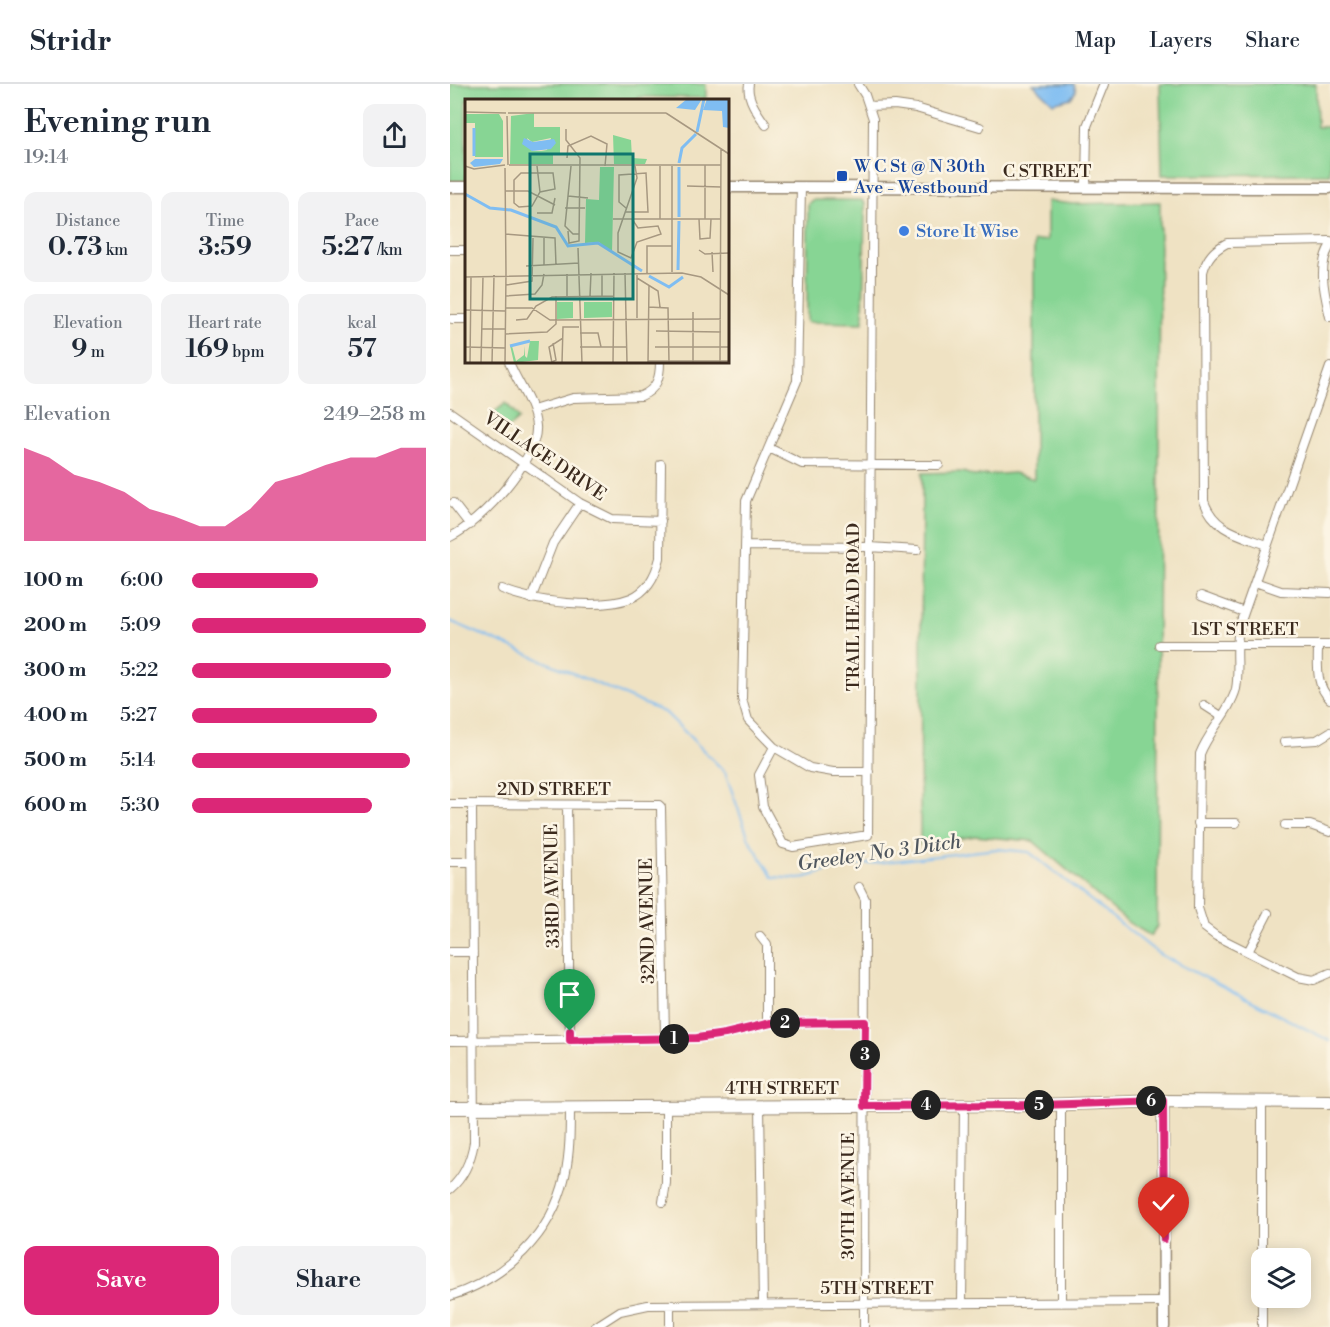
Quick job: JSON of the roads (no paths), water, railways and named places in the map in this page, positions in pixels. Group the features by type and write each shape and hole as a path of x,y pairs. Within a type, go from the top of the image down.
{"main road":[{"name":"4TH STREET","path":"450,1108 1330,1101"}],"street":[{"path":"749,84 748,89 755,109 766,125"},
{"name":"TRAIL HEAD ROAD","path":"774,747 759,775 763,807 783,844 787,846 868,835 873,119 865,94 858,84"},
{"path":"1086,188 1087,126 1104,84"},
{"path":"869,106 895,105 916,108 980,127"},
{"name":"C STREET","path":"729,187 1330,188"},
{"path":"801,187 797,381 747,501 742,699 748,720 774,747 810,768 833,772 869,772"},
{"path":"1267,545 1217,524 1208,513 1204,501 1203,272 1209,256 1227,243 1330,241"},
{"path":"1330,246 1324,260 1323,274 1330,317"},
{"path":"452,318 465,319"},
{"path":"450,537 484,514 522,464 536,438 533,410 510,363"},
{"path":"533,410 573,398 641,396 650,392 656,385 660,363"},
{"path":"1330,368 1238,630 1236,687 1232,700 1200,754 1198,823 1198,898 1204,927 1216,936 1298,977 1314,980 1330,975"},
{"name":"VILLAGE DRIVE","path":"450,412 580,503 612,519 661,521"},
{"path":"769,448 802,464 939,465"},
{"path":"502,589 531,599 549,602 619,602 640,592 650,583 660,558 661,464"},
{"path":"453,502 470,525"},
{"path":"531,599 553,543 580,503"},
{"path":"746,546 870,547 916,550"},
{"path":"1255,582 1281,591 1330,593"},
{"path":"1201,596 1244,612"},
{"name":"1ST STREET","path":"1159,645 1330,645"},
{"path":"1318,646 1318,678 1322,690 1330,699"},
{"path":"1204,705 1221,716"},
{"path":"1284,742 1317,740 1330,732"},
{"name":"2ND STREET","path":"450,804 659,805"},
{"path":"450,1189 464,1172 472,1151 474,1041 472,805"},
{"name":"33RD AVENUE","path":"567,805 570,1040"},
{"name":"32ND AVENUE","path":"659,805 663,816 665,1039"},
{"path":"1198,823 1236,823"},
{"path":"1285,825 1310,825 1330,832"},
{"path":"450,862 472,862"},
{"name":"30TH AVENUE","path":"859,887 865,899 864,1327"},
{"path":"1248,952 1268,913"},
{"path":"760,936 767,945 767,1024"},
{"path":"450,952 473,952"},
{"path":"450,1041 697,1038 767,1024 865,1022"},
{"path":"1163,1101 1164,1327"},
{"path":"1262,1102 1262,1248"},
{"path":"1061,1104 1061,1303"},
{"path":"963,1304 964,1105"},
{"path":"760,1106 763,1304"},
{"path":"450,1296 468,1290 500,1272 522,1254 547,1222 565,1178 570,1150 570,1107"},
{"path":"663,1202 666,1183 666,1107"},
{"name":"5TH STREET","path":"595,1327 620,1311 637,1306 1164,1302"},
{"path":"670,1305 670,1327"},
{"path":"1262,1308 1262,1327"}],"water":[{"path":"1033,84 1074,84 1076,91 1071,98 1053,103"}],"waterway":[{"name":"Greeley No 3 Ditch","path":"450,621 666,713 725,772 749,839 773,877 799,879 842,867 997,849 1029,852 1159,954 1330,1041"}],"place":[{"name":"W C St @ N 30th Ave - Westbound","path":"842,176"},
{"name":"Store It Wise","path":"904,231"}]}
